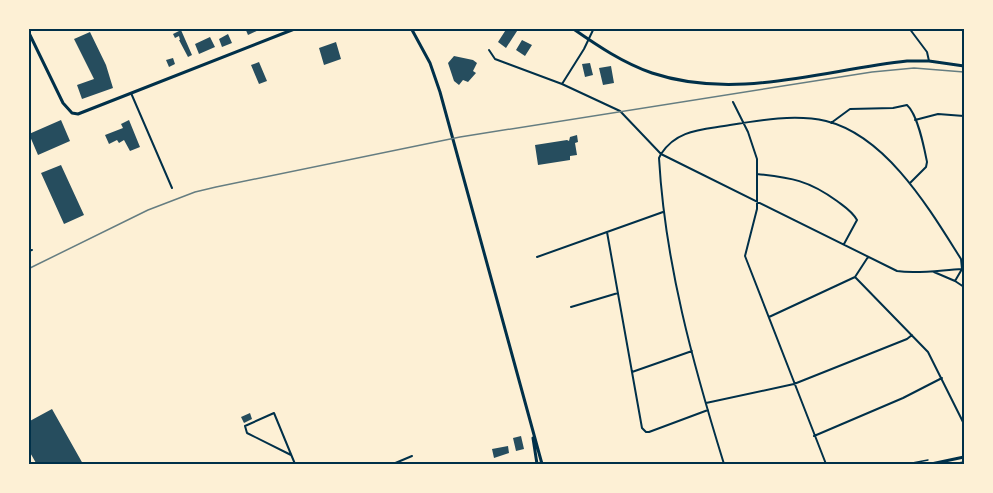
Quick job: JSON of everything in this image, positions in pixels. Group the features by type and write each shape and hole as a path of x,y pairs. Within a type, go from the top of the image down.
{"street":[{"path":"28,31 63,103 72,113 78,114 297,28"},
{"path":"411,28 430,63 440,92 542,465"},
{"path":"572,28 619,58 652,73 682,81 712,85 761,83 892,63 929,61 964,66"},
{"path":"562,84 594,28"},
{"path":"909,28 927,52 929,61"},
{"path":"489,51 495,58 562,84 620,111 661,154 897,271 963,269"},
{"path":"130,93 172,188"},
{"path":"733,102 754,147 757,159 758,203 745,256 826,465"},
{"path":"831,123 850,109 893,108 907,105 910,107 927,164 910,183"},
{"path":"915,120 938,114 964,116"},
{"path":"724,465 672,271 663,212 659,158 666,146 681,135 743,123 792,119 831,123 871,146 910,183 961,259 963,269 955,281"},
{"path":"757,174 793,178 813,186 852,212 857,220 844,244"},
{"path":"537,257 663,212"},
{"path":"607,232 642,428 646,432 708,410"},
{"path":"769,317 855,277 868,257"},
{"path":"931,271 964,287"},
{"path":"855,277 928,352 964,424"},
{"path":"571,307 618,293"},
{"path":"706,403 794,384 908,339 912,335"},
{"path":"632,372 692,351"},
{"path":"814,436 903,398 942,378"},
{"path":"291,455 247,433 244,426 274,412 295,465"},
{"path":"533,434 537,465"},
{"path":"393,465 412,456"},
{"path":"931,465 964,457"}],"path":[{"path":"952,465 964,462"}],"building":[{"path":"245,28 263,28 248,35"},
{"path":"507,28 519,28 506,48 498,42"},
{"path":"181,30 192,55 188,57 179,36 175,38 173,34"},
{"path":"90,32 106,65 113,88 82,99 77,85 94,79 74,39"},
{"path":"228,34 232,43 222,47 219,39"},
{"path":"210,37 215,47 199,54 195,44"},
{"path":"522,40 532,45 525,56 516,50"},
{"path":"336,42 341,59 324,65 319,48"},
{"path":"454,56 477,63 473,71 476,73 468,82 463,80 459,85 454,81 448,63"},
{"path":"173,58 175,64 169,67 166,60"},
{"path":"259,62 267,81 259,84 251,65"},
{"path":"590,63 593,75 585,77 582,64"},
{"path":"611,66 614,83 603,85 599,68"},
{"path":"61,120 70,141 38,155 29,134"},
{"path":"129,120 140,147 130,151 124,140 119,143 117,140 109,144 105,135 123,128 121,124"},
{"path":"577,135 578,142 575,143 577,155 570,156 570,160 538,165 535,145 569,141 570,137"},
{"path":"61,165 84,215 64,224 41,173"},
{"path":"52,409 83,464 37,464 28,449 28,422"},
{"path":"250,413 252,419 244,423 241,417"},
{"path":"521,436 524,449 516,451 513,438"},
{"path":"508,446 509,453 494,458 492,449"}],"railway":[{"path":"28,269 148,210 195,192 216,187 460,137 872,72 914,68 964,72"}]}
